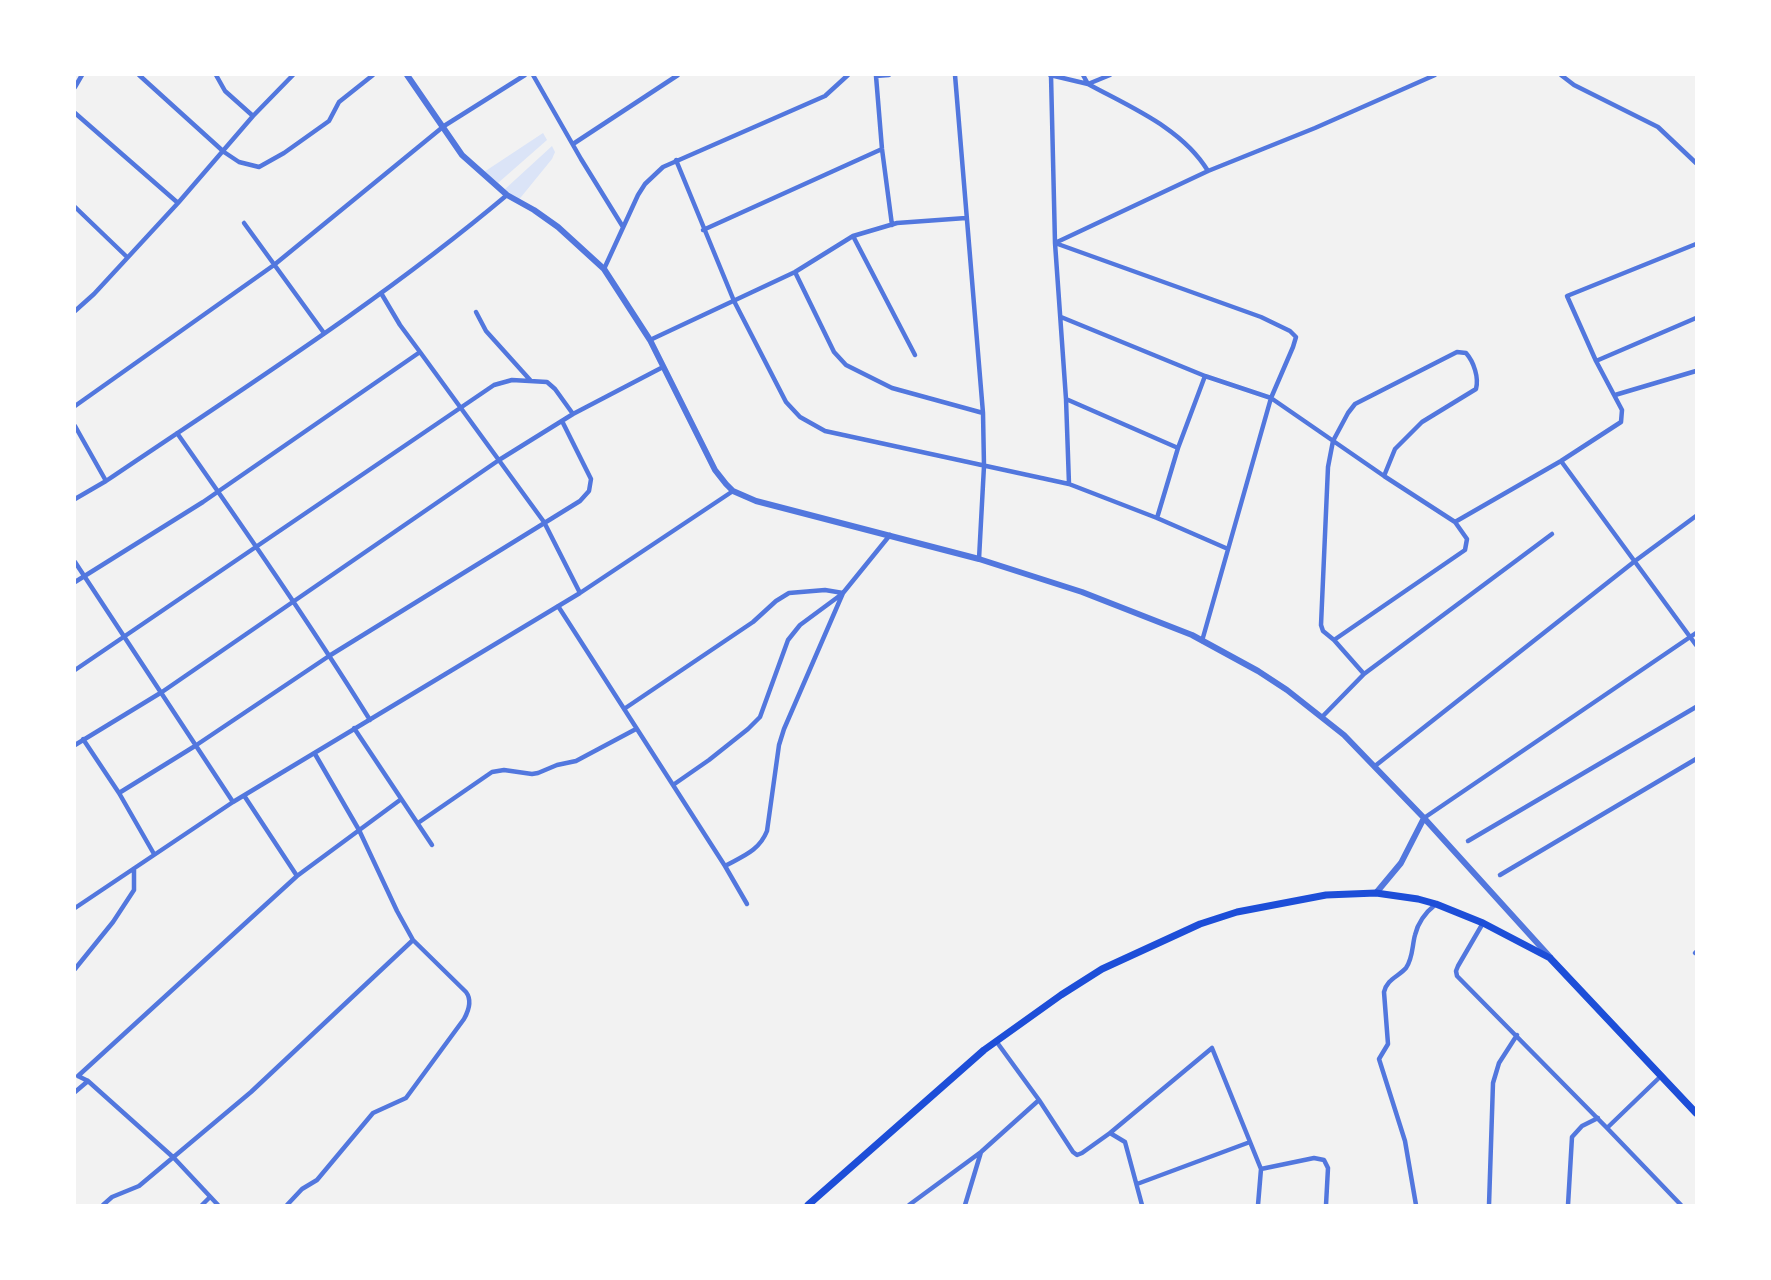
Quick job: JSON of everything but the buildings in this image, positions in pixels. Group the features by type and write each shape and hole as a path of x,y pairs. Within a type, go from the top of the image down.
{"main road":[{"path":"808,1205 996,1041 1102,969 1200,924 1237,912 1317,896 1376,893 1436,903 1483,923 1550,958 1696,1113"}],"street":[{"path":"75,87 82,75"},
{"path":"139,75 224,152 244,164 256,167 264,165 329,121 339,102 373,75"},
{"path":"76,310 94,294 224,152 253,116 293,75"},
{"path":"407,75 462,155 507,195 558,227 604,269 650,340 715,470 733,491 780,508 978,559 1083,592 1202,640 1258,671 1322,717 1375,766 1550,958"},
{"path":"75,406 274,265 444,126 525,75"},
{"path":"533,75 623,226"},
{"path":"573,144 678,75"},
{"path":"604,269 645,184 663,167 825,96 848,75"},
{"path":"889,75 875,76 892,225"},
{"path":"955,75 983,413 984,466 978,559"},
{"path":"1069,484 1066,399 1055,243 1051,75 1088,84 1152,119 1191,148 1200,157 1208,171"},
{"path":"1083,75 1088,84"},
{"path":"1088,84 1110,75"},
{"path":"1055,243 1208,171 1315,128 1435,75"},
{"path":"1561,75 1574,85 1658,127 1696,163"},
{"path":"219,76 225,91 253,116"},
{"path":"75,113 178,203"},
{"path":"703,230 882,148"},
{"path":"675,160 734,301 786,402 806,420 825,430 1069,484 1157,518 1228,549"},
{"path":"75,499 106,481 381,293 467,229 507,195"},
{"path":"75,207 127,257"},
{"path":"650,340 795,272 853,236 897,223 966,218"},
{"path":"244,223 324,333"},
{"path":"853,236 915,355"},
{"path":"1055,243 1261,317 1293,333 1296,337 1271,398 1202,640"},
{"path":"1455,522 1618,426 1622,418 1622,410 1596,361 1567,296 1696,244"},
{"path":"795,272 834,352 846,365 892,388 983,413"},
{"path":"381,293 400,325 544,522 580,593"},
{"path":"476,312 486,331 531,381"},
{"path":"1061,317 1205,376 1271,398 1383,476 1455,522 1467,539 1465,550 1334,640"},
{"path":"1596,361 1696,318"},
{"path":"75,582 203,502 420,352"},
{"path":"1364,674 1323,631 1321,625 1328,467 1334,441 1355,404 1457,352 1469,355 1478,383 1476,389 1422,422 1395,449 1383,476"},
{"path":"75,745 162,692 499,460 573,414 663,367"},
{"path":"1615,395 1696,371"},
{"path":"1157,518 1205,376"},
{"path":"75,670 494,385 505,380 547,382 573,414"},
{"path":"1066,399 1179,448"},
{"path":"119,793 195,746 330,656 585,496 590,491 591,479 562,421"},
{"path":"75,426 106,481"},
{"path":"177,433 257,547 370,720"},
{"path":"1561,461 1696,645"},
{"path":"76,906 134,870 154,854 234,802 580,593 733,491"},
{"path":"1375,766 1635,561 1696,516"},
{"path":"1322,717 1364,674 1552,534"},
{"path":"673,785 709,760 760,717 788,640 800,626 843,593 890,535"},
{"path":"75,562 234,802"},
{"path":"624,709 753,622 783,596 811,590 843,593"},
{"path":"725,866 755,850 764,840 779,745 784,729 843,593"},
{"path":"558,606 747,904"},
{"path":"1376,893 1401,863 1424,818 1696,633"},
{"path":"1468,841 1696,707"},
{"path":"354,728 432,845"},
{"path":"418,823 492,772 504,770 538,773 557,765 576,761 636,729"},
{"path":"83,740 119,793 154,854"},
{"path":"287,1205 302,1190 317,1180 373,1113 406,1098 468,1011 469,1000 466,992 413,940 397,912 359,830 315,754"},
{"path":"1500,875 1696,759"},
{"path":"245,797 297,876"},
{"path":"218,1205 174,1158 88,1081 76,1075 297,876 400,800"},
{"path":"75,969 134,890 134,870"},
{"path":"1416,1205 1405,1141 1379,1059 1388,1044 1384,1004 1386,985 1405,968 1411,958 1417,927 1428,910 1436,903"},
{"path":"1483,923 1458,966 1457,976 1681,1205"},
{"path":"103,1205 112,1197 139,1185 174,1158 251,1092 413,940"},
{"path":"1489,1205 1493,1083 1499,1063 1517,1035"},
{"path":"996,1041 1039,1100 1070,1149 1077,1155 1110,1133 1212,1048 1261,1169 1258,1205"},
{"path":"1607,1128 1661,1076"},
{"path":"75,1092 88,1081"},
{"path":"909,1205 981,1152 1039,1100"},
{"path":"1568,1205 1572,1137 1582,1126 1598,1118"},
{"path":"1110,1133 1125,1142 1142,1205"},
{"path":"1137,1184 1250,1142"},
{"path":"965,1205 981,1152"},
{"path":"1261,1169 1310,1159 1324,1160 1328,1168 1326,1205"},
{"path":"202,1205 210,1197"}],"shaded area":[{"path":"543,133 547,140 498,183 484,172"},
{"path":"552,146 555,152 552,159 517,202 504,190"}]}
